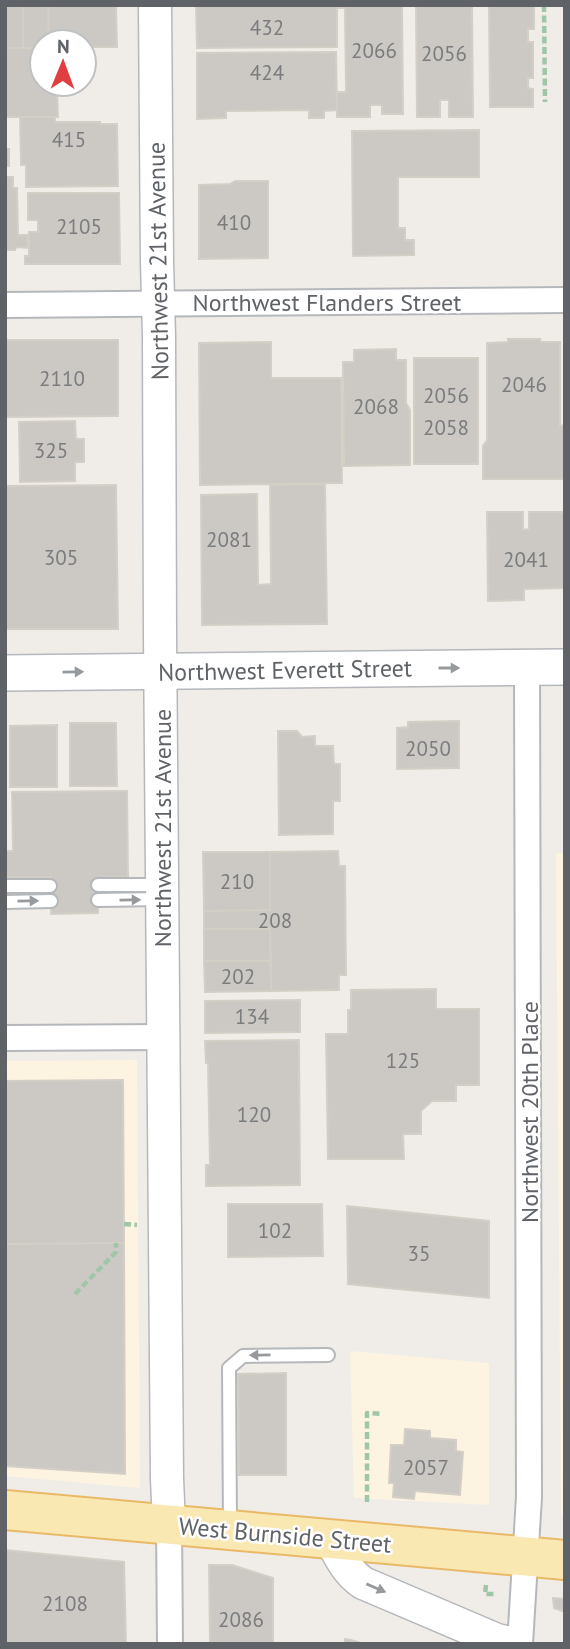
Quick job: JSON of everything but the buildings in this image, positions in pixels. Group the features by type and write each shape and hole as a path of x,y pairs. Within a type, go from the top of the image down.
{"main road":[{"name":"Northwest Everett Street","path":"5,673 565,667"},
{"name":"West Burnside Street","path":"5,1510 565,1560"}],"street":[{"name":"Northwest 21st Avenue","path":"155,5 169,1524"},
{"name":"Northwest Flanders Street","path":"5,305 565,300"},
{"name":"Northwest 20th Place","path":"518,1644 529,1505 527,668"},
{"path":"5,1038 163,1037"},
{"path":"169,1524 170,1644"},
{"path":"331,1540 347,1569 363,1583 497,1640 518,1644"}],"lane":[{"path":"98,885 162,892"},
{"path":"5,886 50,886"},
{"path":"98,900 162,892"},
{"path":"5,902 51,901"},
{"path":"230,1530 229,1368 243,1356 328,1354"}],"path":[{"path":"544,5 545,102"},
{"path":"75,1294 116,1252 116,1243"},
{"path":"367,1502 367,1413 382,1414"},
{"path":"486,1585 485,1594 494,1594"}],"shaded area":[{"path":"556,853 565,853 565,1515 561,1515"},
{"path":"137,1060 140,1488 5,1476 5,1061"},
{"path":"350,1351 489,1363 489,1505 354,1498"}]}
